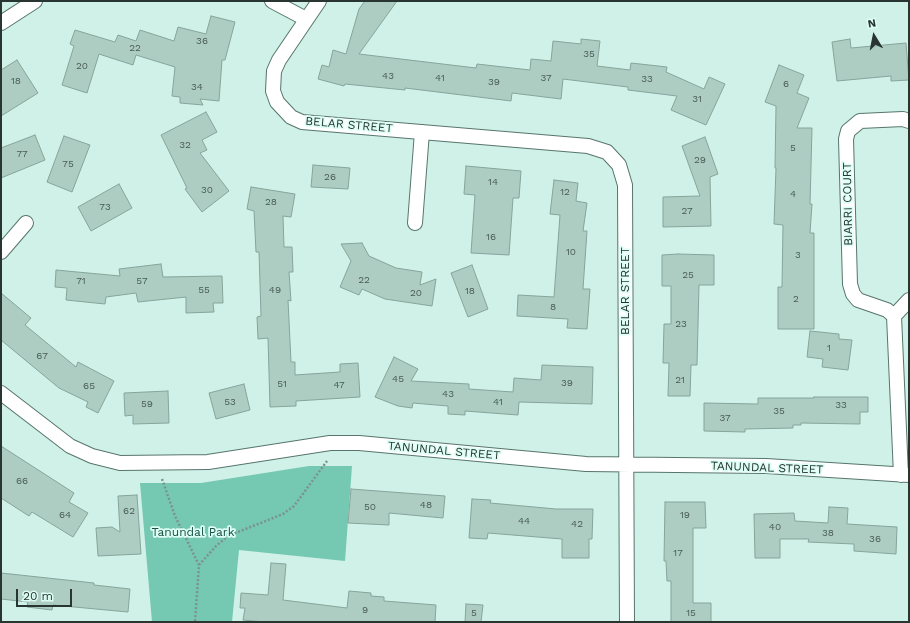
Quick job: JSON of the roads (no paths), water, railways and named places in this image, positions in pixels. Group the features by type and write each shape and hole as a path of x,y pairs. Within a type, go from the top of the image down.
{"street":[{"path":"1,24 34,1"},
{"path":"272,1 306,19"},
{"name":"BELAR STREET","path":"319,1 279,60 274,70 273,91 284,110 291,117 302,122 588,146 607,152 619,165 625,184 625,465 627,622"},
{"name":"BIARRI COURT","path":"894,316 887,310 858,300 853,294 850,284 846,139 848,131 860,120 903,119 909,121"},
{"path":"415,223 422,132"},
{"path":"1,252 26,223"},
{"path":"905,475 894,316 909,300"},
{"name":"TANUNDAL STREET","path":"1,393 54,436 70,446 92,456 120,463 208,462 330,443 359,443 586,464 766,466 905,475"}],"park label":[{"name":"Tanundal Park","path":"193,532"}]}
